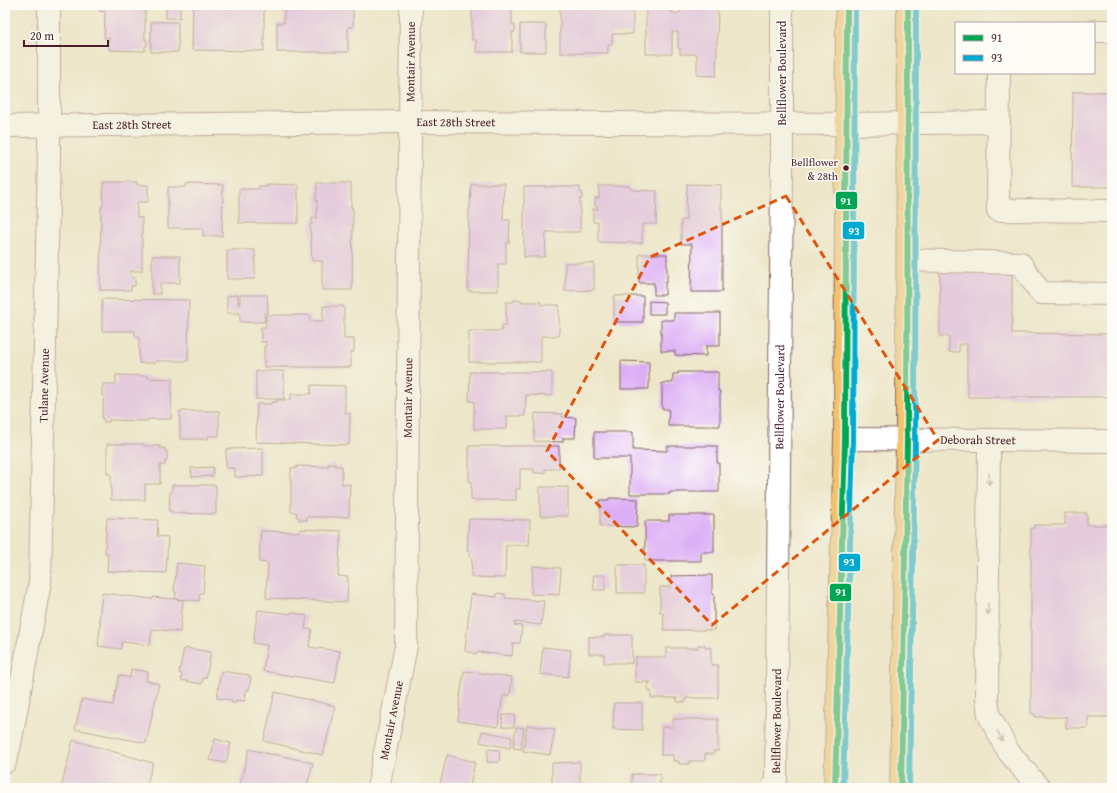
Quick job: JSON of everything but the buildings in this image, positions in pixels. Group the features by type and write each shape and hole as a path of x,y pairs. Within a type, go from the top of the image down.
{"main road":[{"path":"835,788 845,439 847,5"},
{"path":"901,788 908,260 908,5"}],"street":[{"name":"Tulane Avenue","path":"5,762 10,744 40,582 49,126 49,5"},
{"name":"Montair Avenue","path":"378,788 406,646 411,5"},
{"name":"Bellflower Boulevard","path":"772,788 776,780 782,5"},
{"path":"1095,31 1112,31"},
{"path":"999,74 998,210 1112,211"},
{"name":"East 28th Street","path":"5,126 410,122 847,124 999,122"},
{"path":"908,260 1020,263 1040,292 1112,294"},
{"name":"Deborah Street","path":"845,439 1112,441"},
{"path":"989,440 987,690 989,715 1008,751 1039,788"}],"highlighted area":[{"path":"786,196 938,440 712,625 547,451 650,257"}],"transit line":[{"name":"91","path":"835,788 845,439 847,5"},
{"name":"93","path":"843,788 853,439 855,5"},
{"name":"91","path":"901,788 907,439 908,5"},
{"name":"93","path":"909,788 915,439 916,5"}],"place":[{"name":"Bellflower & 28th","path":"846,168"}]}
